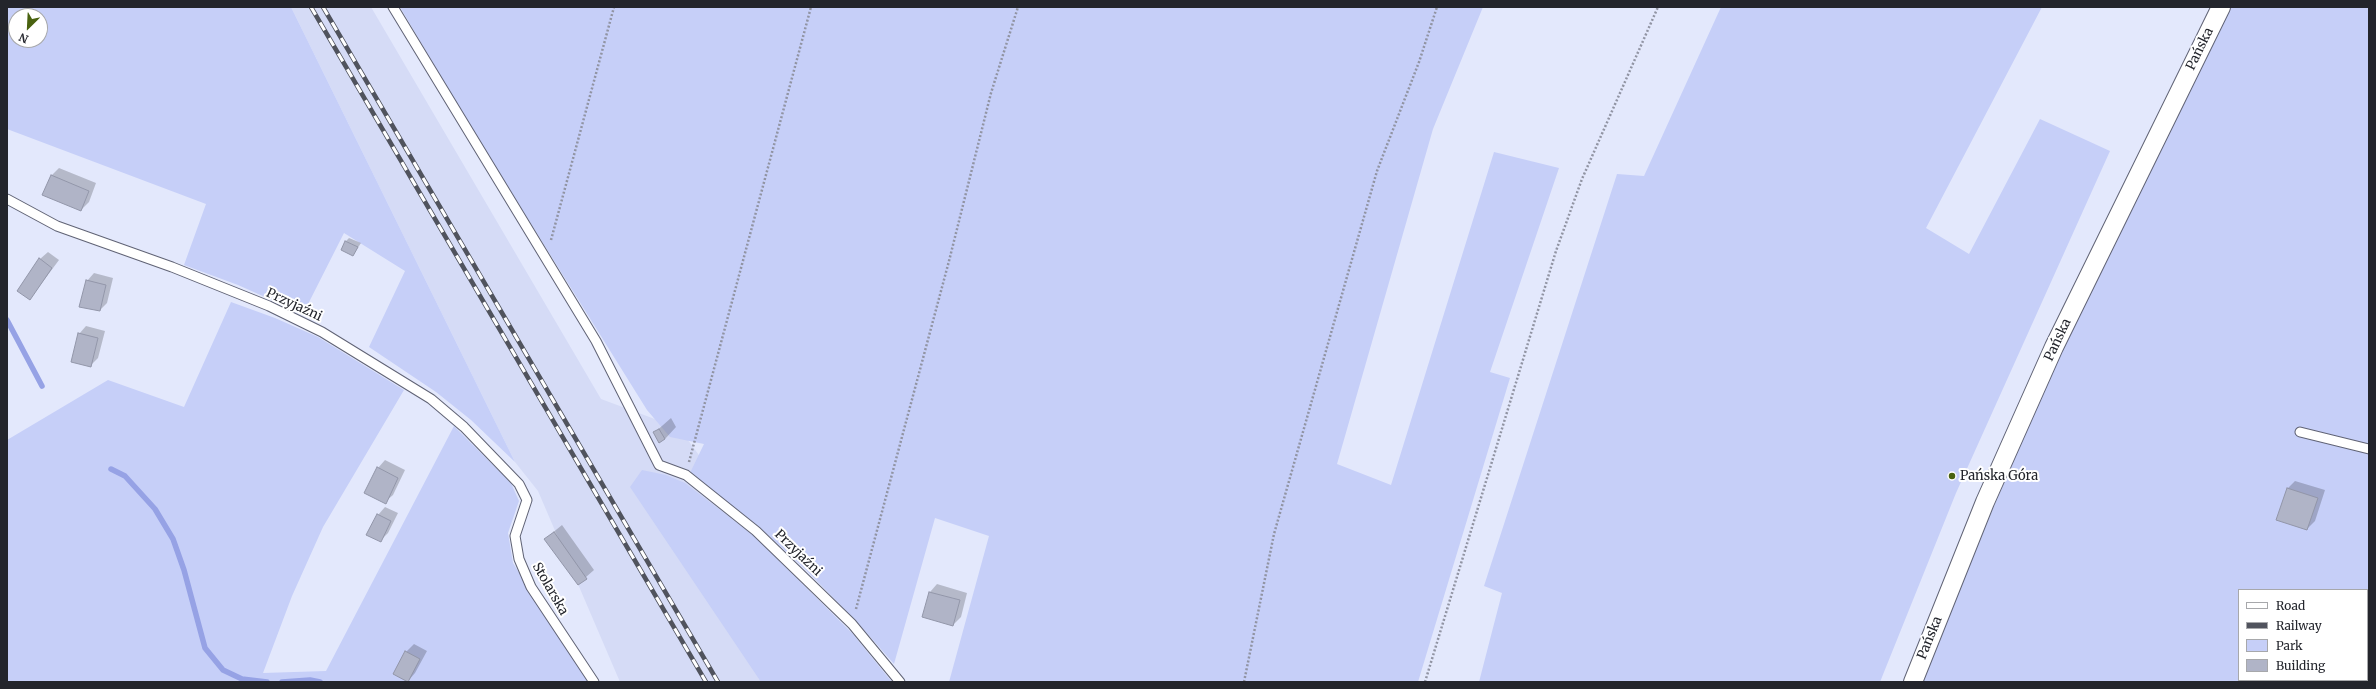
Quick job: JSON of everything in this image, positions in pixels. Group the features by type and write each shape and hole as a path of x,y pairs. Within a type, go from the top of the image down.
{"street":[{"name":"Pańska","path":"1913,682 1986,502 2051,354 2221,7"}],"lane":[{"path":"393,7 546,260"},
{"name":"Przyjaźni","path":"7,199 57,226 172,267 269,306 322,332 431,399 464,427 519,484 527,500"},
{"name":"Przyjaźni","path":"546,260 596,341 659,465 686,475 756,531 852,624 900,682"},
{"path":"2300,432 2369,450"},
{"name":"Stolarska","path":"527,500 515,536 519,559 531,587 594,682"}],"path":[{"path":"546,260 592,84 614,7"},
{"path":"686,475 812,7"},
{"path":"852,624 949,261 991,93 1018,7"},
{"path":"1244,682 1274,534 1377,171 1419,62 1437,7"},
{"path":"1425,682 1556,251 1585,171 1658,7"}],"shaded area":[{"path":"291,7 371,7 601,399 679,428 707,466 739,534 813,682 620,682 538,491 515,462"}],"green space":[{"path":"7,7 291,7 515,462 471,420 436,392 369,347 405,271 344,233 303,314 238,285 184,265 206,204 7,129"},
{"path":"400,7 1483,7 1433,129 1337,464 1391,485 1494,152 1559,168 1490,372 1510,378 1418,682 949,682 989,536 935,518 894,664 857,622 806,570 757,525 690,473 704,444 670,437 647,410 470,126"},
{"path":"1721,7 2042,7 1926,228 1969,254 2040,119 2110,151 1956,493 1880,682 1479,682 1502,593 1484,586 1617,174 1644,176"},
{"path":"2230,7 2369,7 2369,682 1922,682 1994,506 2061,350"},
{"path":"231,302 275,318 318,337 404,390 323,527 292,596 263,673 326,671 454,426 511,483 519,501 508,533 513,563 589,682 7,682 7,440 108,380 184,407"},
{"path":"642,470 666,475 685,483 754,536 852,633 892,682 761,682 630,487"}],"building":[{"path":"51,175 89,191 81,211 42,195"},
{"path":"345,241 358,247 353,256 341,250"},
{"path":"39,258 52,268 30,300 17,291"},
{"path":"86,280 106,285 100,311 79,307"},
{"path":"78,333 98,338 91,367 71,362"},
{"path":"659,429 665,439 659,443 653,432"},
{"path":"377,467 398,478 386,504 364,493"},
{"path":"2287,488 2318,498 2307,530 2276,520"},
{"path":"377,514 391,521 381,542 366,535"},
{"path":"554,532 587,579 578,585 544,539"},
{"path":"929,592 960,600 953,626 922,617"},
{"path":"405,651 420,659 408,682 393,674"}],"waterway":[{"path":"7,320 42,386"},
{"path":"111,469 125,476 155,509 173,539 184,570 205,648 223,670 242,679 267,682"},
{"path":"282,682 310,680 320,682"}],"railway":[{"path":"311,7 706,682"},
{"path":"323,7 718,682"}],"place":[{"name":"Pańska Góra","path":"1952,476"}]}
